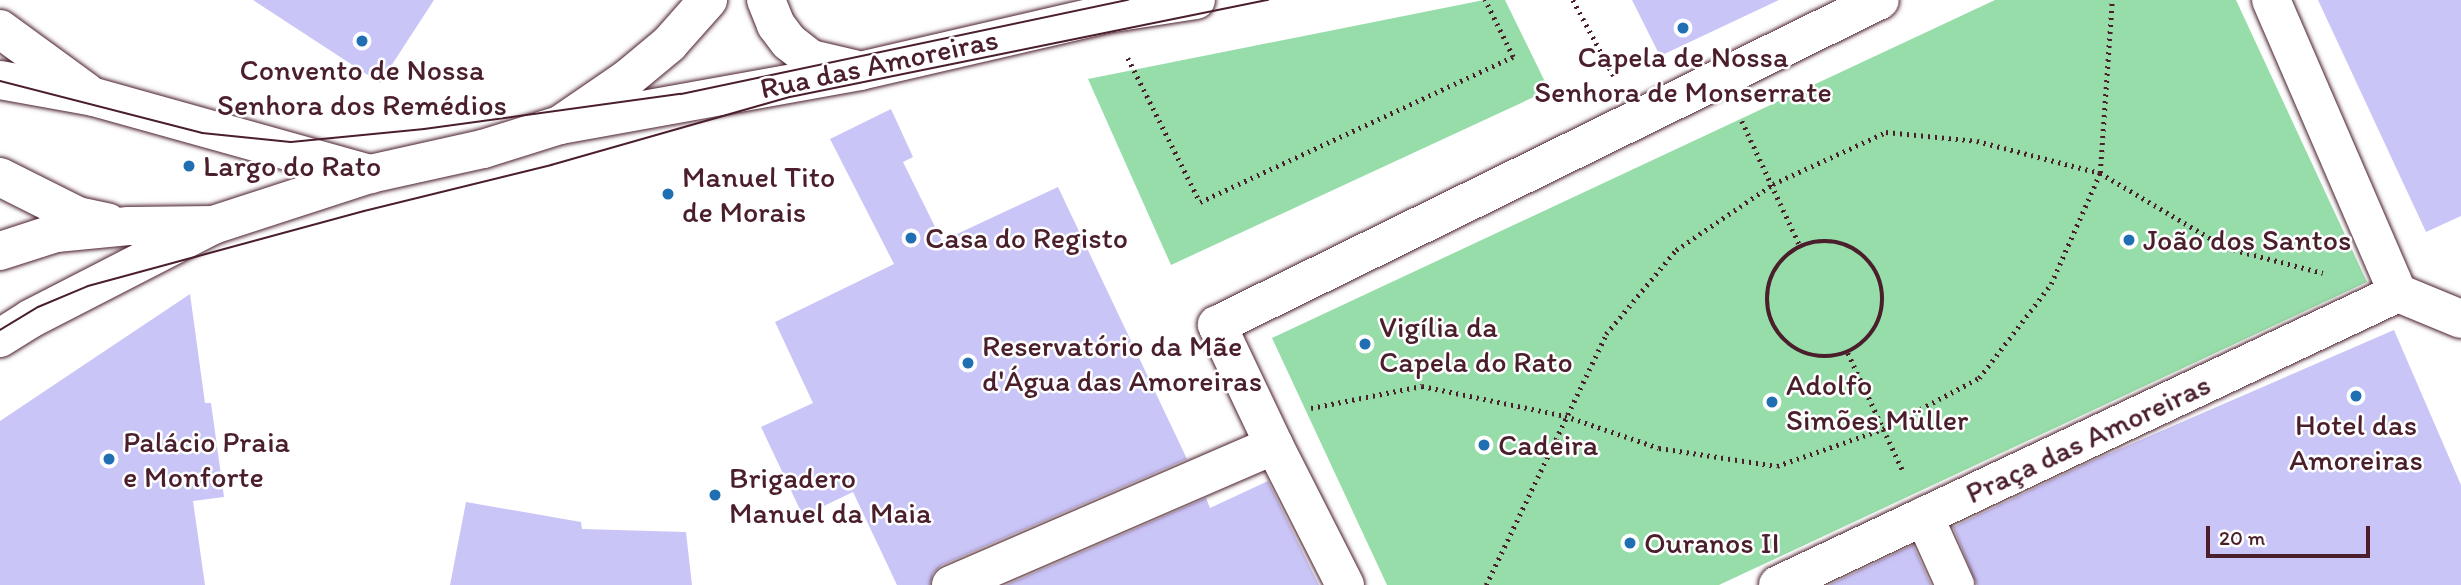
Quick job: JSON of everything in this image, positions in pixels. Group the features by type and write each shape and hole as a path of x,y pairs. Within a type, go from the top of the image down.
{"street":[{"path":"0,338 30,319 213,225 370,174 483,149 560,125 627,79 659,53 708,0"},
{"path":"766,0 776,25 789,42 811,59 860,71"},
{"name":"Rua das Amoreiras","path":"560,125 860,71 1106,14 1196,0"},
{"path":"1345,585 1217,325 1880,0"},
{"path":"2271,0 2398,293 2461,319"},
{"path":"0,29 94,97"},
{"path":"0,80 94,97 370,174"},
{"path":"0,177 78,216 129,226"},
{"path":"0,251 56,233 129,226 213,225"},
{"name":"Praça das Amoreiras","path":"1778,585 2398,293"},
{"path":"951,585 1266,428"},
{"path":"1924,516 1955,585"}],"path":[{"path":"1129,60 1200,202 1513,57 1485,0"},
{"path":"1573,0 1639,120"},
{"path":"1266,428 1329,406 1422,386 1565,416 1660,448 1777,466 1883,429 1979,378 2051,284 2100,173 2112,0"},
{"path":"1722,79 1800,246"},
{"path":"1486,585 1606,334 1676,250 1773,184 1886,132 1977,141 2100,173 2227,248 2398,293"},
{"path":"1834,240 1862,251 1880,275 1885,298 1880,320 1868,340 1848,354 1826,358 1803,354 1783,341 1770,322 1766,299 1770,275 1785,256 1800,246 1834,240"},
{"path":"1848,354 1924,516"}],"green space":[{"path":"1484,0 1505,0 1549,90 1171,265 1088,79"},
{"path":"1995,0 2236,0 2367,282 1719,585 1387,585 1272,338"}],"building":[{"name":"Convento de Nossa Senhora dos Remédios","path":"253,0 434,0 380,83"},
{"name":"Capela de Nossa Senhora de Monserrate","path":"1632,0 1779,0 1660,56"},
{"path":"2318,0 2461,0 2461,216 2426,232"},
{"name":"Reservatório da Mãe d'Água das Amoreiras","path":"891,109 913,157 903,162 942,241 1058,187 1187,459 942,565 933,573 930,585 897,585 853,492 803,516 761,427 813,403 775,322 894,264 830,139"},
{"name":"Palácio Praia e Monforte","path":"190,294 205,403 211,403 224,497 193,501 205,585 0,585 0,421"},
{"path":"2394,330 2461,485 2461,585 1977,585 1953,527 2092,461"},
{"path":"1268,481 1319,585 1006,585 1206,498 1210,508"},
{"path":"466,502 581,522 582,529 686,532 692,585 450,585"},
{"path":"1913,545 1931,585 1829,585"}],"tram line":[{"path":"0,81 202,133 291,142 424,129 681,94 1128,0"},
{"path":"0,330 38,307 88,286 364,211 551,165 790,97 1268,0"}],"place":[{"name":"Capela de Nossa Senhora de Monserrate","path":"1683,28"},
{"name":"Convento de Nossa Senhora dos Remédios","path":"362,41"},
{"name":"Largo do Rato","path":"189,166"},
{"name":"Manuel Tito de Morais","path":"668,194"},
{"name":"Casa do Registo","path":"911,238"},
{"name":"João dos Santos","path":"2129,240"},
{"name":"Vigília da Capela do Rato","path":"1365,344"},
{"name":"Reservatório da Mãe d'Água das Amoreiras","path":"968,363"},
{"name":"Hotel das Amoreiras","path":"2356,396"},
{"name":"Adolfo Simões Müller","path":"1772,402"},
{"name":"Cadeira","path":"1484,445"},
{"name":"Palácio Praia e Monforte","path":"109,459"},
{"name":"Brigadero Manuel da Maia","path":"715,495"},
{"name":"Ouranos II","path":"1630,543"}]}
